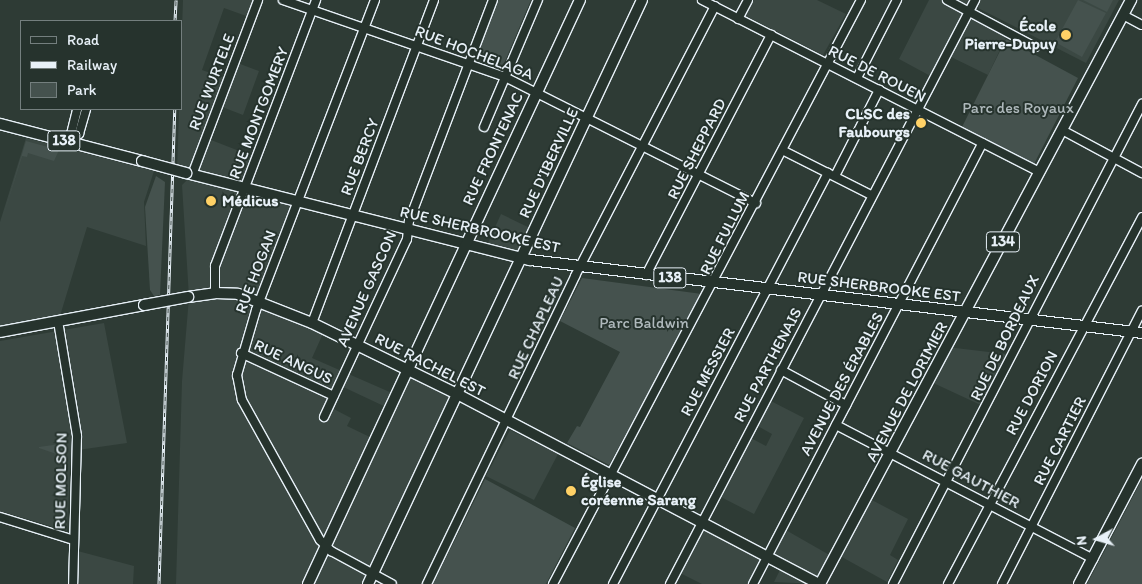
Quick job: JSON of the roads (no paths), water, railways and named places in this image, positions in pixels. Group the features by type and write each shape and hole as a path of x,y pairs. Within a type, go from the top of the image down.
{"main road":[{"name":"RUE FRONTENAC","path":"308,584 324,546 580,0"},
{"name":"RUE D'IBERVILLE","path":"371,579 642,0"},
{"name":"AVENUE DE LORIMIER","path":"819,584 892,454 1131,0"},
{"name":"RUE SHERBROOKE EST","path":"0,124 244,189 521,258 646,275 1142,333"},
{"name":"RUE RACHEL EST","path":"0,332 215,293 238,294 260,300 312,323 457,394 819,584"},
{"path":"1079,584 1142,464"}],"street":[{"name":"RUE WURTELE","path":"189,174 258,0"},
{"name":"RUE HOCHELAGA","path":"283,0 505,77 756,203"},
{"name":"RUE MONTGOMERY","path":"215,293 215,266 316,0"},
{"name":"RUE HOGAN","path":"324,546 276,466 242,400 237,375 241,353 260,300 375,0"},
{"name":"RUE BERCY","path":"312,323 434,0"},
{"name":"AVENUE GASCON","path":"324,418 406,241 408,229 492,0"},
{"path":"484,127 538,0"},
{"name":"RUE DE ROUEN","path":"702,0 1039,172"},
{"path":"738,18 748,0"},
{"name":"RUE FULLUM","path":"553,584 715,283 861,0"},
{"path":"857,78 897,0"},
{"path":"948,0 1035,46"},
{"name":"RUE PARTHENAIS","path":"670,584 871,195 975,0"},
{"name":"RUE CHAPLEAU","path":"427,584 508,421 581,267 715,6"},
{"path":"1123,15 1142,25"},
{"name":"RUE SHEPPARD","path":"646,275 771,35"},
{"name":"RUE MESSIER","path":"613,584 768,289 879,90"},
{"name":"RUE DE BORDEAUX","path":"893,584 1142,104"},
{"path":"69,142 77,110"},
{"path":"69,142 79,134 86,110"},
{"path":"1062,130 1142,173"},
{"name":"AVENUE DES ÉRABLES","path":"752,584 983,143"},
{"path":"784,150 871,195"},
{"name":"RUE DORION","path":"948,584 1142,216"},
{"name":"RUE CARTIER","path":"1002,584 1142,311"},
{"name":"RUE MOLSON","path":"58,321 78,436 72,584"},
{"name":"RUE ANGUS","path":"241,353 334,396"},
{"path":"781,370 846,405"},
{"name":"RUE GAUTHIER","path":"836,425 1093,559"},
{"path":"0,517 74,540"},
{"path":"324,546 371,579 392,584"}],"railway":[{"path":"175,20 176,0"},
{"path":"159,584 175,110"}],"place":[{"name":"École Pierre-Dupuy","path":"1066,35"},
{"name":"CLSC des Faubourgs","path":"921,123"},
{"name":"Médicus","path":"211,201"},
{"name":"Église coréenne Sarang","path":"571,491"}],"park label":[{"name":"Parc des Royaux","path":"1018,108"},
{"name":"Parc Baldwin","path":"644,323"}]}
